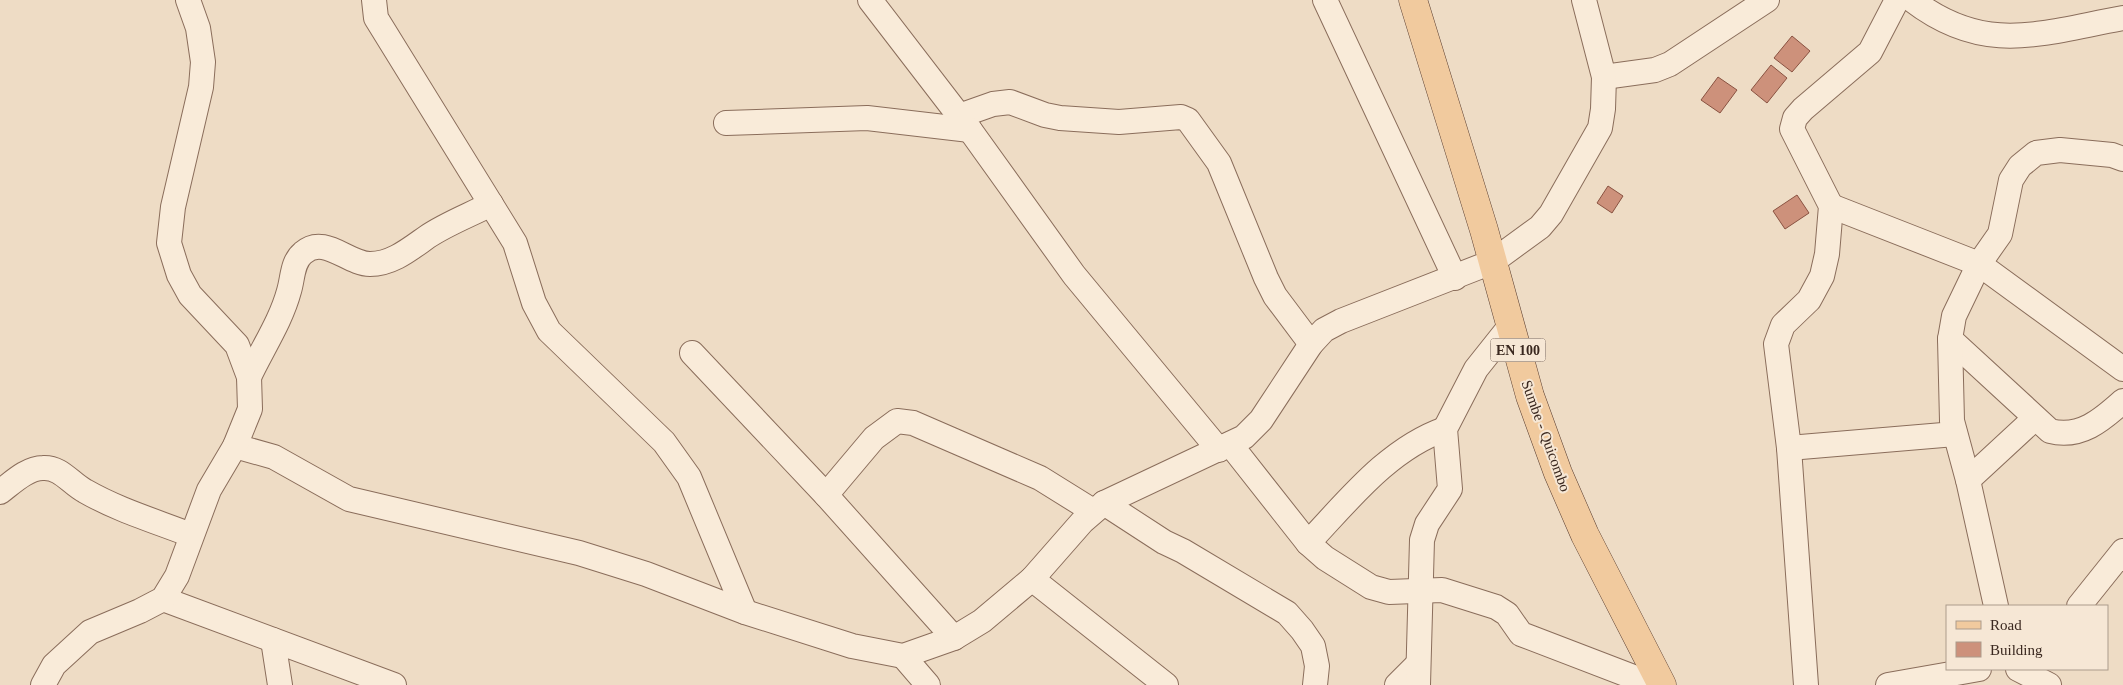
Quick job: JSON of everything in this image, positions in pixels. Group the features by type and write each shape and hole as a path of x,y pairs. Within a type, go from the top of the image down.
{"main road":[{"name":"Sumbe - Quicombo","path":"1413,0 1511,325 1530,396 1558,473 1585,534 1662,685"}],"street":[{"path":"43,685 54,665 72,646 90,632 163,599 177,576 209,490 235,446 250,410 249,377 237,345 190,295 179,275 169,243 173,207 201,86 202,70 198,28 188,0"},
{"path":"374,0 376,18 515,243 534,303 549,331 664,442 689,477 744,612"},
{"path":"870,0 964,123 1074,274 1308,543 1325,558 1371,588 1388,592 1448,591 1496,607 1507,614 1522,634 1654,685"},
{"path":"1325,0 1455,278"},
{"path":"235,446 274,457 349,499 579,553 646,574 744,612 852,646 903,656 954,638 982,621 1032,579 1099,507 1244,437 1261,420 1310,344 1324,330 1341,321 1492,262 1540,227 1551,214 1600,128 1603,109 1604,77 1584,0"},
{"path":"1604,77 1655,70 1670,64 1767,0"},
{"path":"1806,685 1789,448 1776,344 1783,325 1809,300 1822,276 1827,254 1831,206 1792,129 1795,118 1870,52 1897,0"},
{"path":"1912,0 1931,15 1954,26 1976,33 2002,36 2024,36 2123,18"},
{"path":"726,123 867,118 964,123 992,104 1010,102 1045,115 1060,118 1119,122 1181,117 1188,120 1219,163 1266,278 1276,296 1310,344"},
{"path":"1996,605 1968,480 1955,434 1951,407 1950,339 1954,316 1979,264 2000,234 2011,180 2020,166 2036,153 2060,150 2112,155 2123,159"},
{"path":"249,377 284,304 295,264 302,253 313,246 323,247 360,262 375,263 407,253 427,237 491,204"},
{"path":"1831,206 1979,264 2123,369"},
{"path":"1397,685 1418,674 1424,531 1450,488 1444,429 1476,369 1511,325"},
{"path":"1950,339 2034,419 2050,431 2062,434 2074,432 2102,420 2123,400"},
{"path":"692,353 826,495 954,638"},
{"path":"1968,480 2034,419"},
{"path":"826,495 874,438 897,421 914,424 1040,478 1099,507 1183,551 1287,613 1302,630 1312,646 1317,666 1315,685"},
{"path":"1308,543 1369,478 1423,437 1444,429"},
{"path":"1789,448 1955,434"},
{"path":"0,492 30,471 42,468 57,470 80,489 98,498 191,535"},
{"path":"2080,605 2123,551"},
{"path":"1032,579 1166,685"},
{"path":"163,599 394,685"},
{"path":"273,640 280,685"},
{"path":"903,656 928,685"},
{"path":"1888,685 1973,670"},
{"path":"2020,670 2049,685"}],"building":[{"path":"1792,36 1810,51 1792,72 1774,58"},
{"path":"1771,65 1787,78 1767,103 1751,90"},
{"path":"1718,77 1737,90 1720,113 1701,100"},
{"path":"1608,186 1623,196 1612,213 1597,203"},
{"path":"1797,195 1809,213 1785,229 1773,211"}]}
